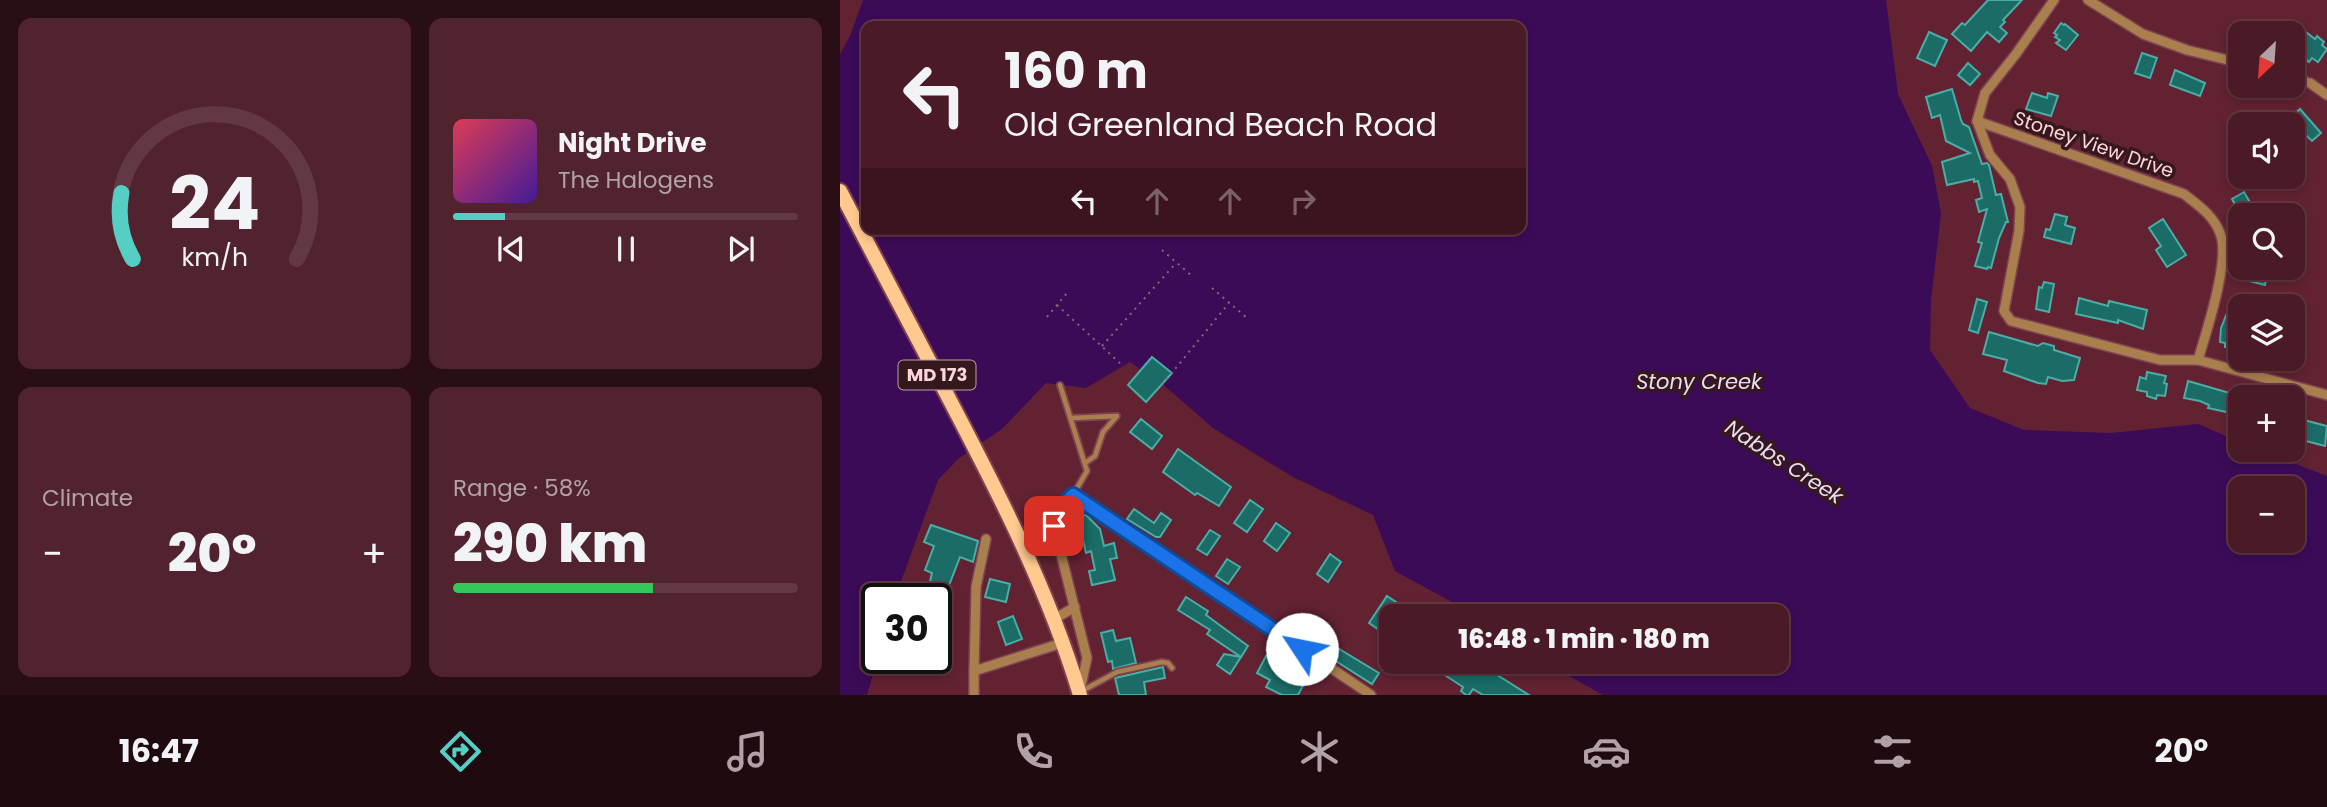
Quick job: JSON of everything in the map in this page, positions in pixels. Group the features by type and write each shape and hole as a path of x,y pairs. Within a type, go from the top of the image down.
{"main road":[{"name":"MD 173","path":"840,191 861,231"},
{"name":"MD 173","path":"863,235 981,458 1046,597 1080,693"}],"street":[{"path":"2054,0 1985,93 1977,121 1990,155 2010,179 2020,207 2020,231 2004,311 2011,321 2160,360 2198,360 2327,395"},
{"path":"2088,0 2143,34 2187,50 2228,60"},
{"path":"2305,82 2327,95"},
{"name":"Stoney View Drive","path":"1977,121 2184,194 2209,213 2222,236 2221,270 2198,360"},
{"path":"1080,693 1087,658 1054,526 1059,510 1073,495 1371,695"},
{"path":"974,695 975,587 986,539"},
{"path":"1054,619 1074,607"},
{"path":"974,671 1062,643"}],"lane":[{"path":"1059,385 1087,471 1073,495"},
{"path":"1071,418 1118,416 1103,432 1095,456 1085,463"},
{"path":"1080,693 1117,672 1162,662 1168,663 1172,668"}],"path":[{"path":"1162,250 1192,276"},
{"path":"1101,346 1176,262"},
{"path":"1212,288 1247,318"},
{"path":"1047,317 1067,293"},
{"path":"1162,385 1229,303"},
{"path":"1057,305 1123,366"}],"water":[{"name":"Stony Creek","path":"863,0 1886,0 1898,94 1932,166 1941,213 1931,300 1930,350 1970,408 2024,430 2111,433 2198,424 2228,437 2228,462 2290,462 2327,476 2327,695 1603,695 1565,674 1789,674 1789,604 1455,604 1395,571 1373,515 1293,477 1213,428 1167,388 1130,362 1086,388 1046,383 1002,429 958,459 938,480 900,583 861,583 861,674 873,674 867,695 840,695 840,54 850,36"}],"building":[{"path":"1988,0 2022,0 2003,20 2005,22 2000,27 2007,33 1999,42 1987,32 1971,51 1952,34 1962,23 1965,25"},
{"path":"2061,23 2078,35 2066,50 2056,43 2060,40 2054,33"},
{"path":"2305,31 2315,39 2317,36 2327,49 2318,62 2312,58 2309,62 2305,59"},
{"path":"1929,32 1947,40 1935,66 1917,58"},
{"path":"2142,53 2157,58 2150,78 2135,73"},
{"path":"1968,63 1980,74 1970,85 1958,75"},
{"path":"2175,70 2205,83 2200,96 2170,85"},
{"path":"1952,89 1961,120 1969,127 1982,164 1989,165 1996,195 2001,194 2008,222 1999,238 1991,268 1987,269 1975,266 1982,243 1978,242 1987,209 1979,212 1976,200 1982,198 1978,181 1974,182 1974,179 1947,185 1942,162 1970,153 1946,141 1940,115 1932,118 1926,97"},
{"path":"2032,93 2047,98 2048,93 2058,96 2051,116 2026,109"},
{"path":"2305,115 2321,133 2312,141 2305,134"},
{"path":"2244,192 2250,203 2234,203 2232,199"},
{"path":"2055,214 2067,217 2065,225 2075,228 2071,244 2044,237 2046,229 2050,230"},
{"path":"2163,219 2186,255 2167,267 2156,250 2161,246 2149,228"},
{"path":"2249,280 2266,280 2265,285"},
{"path":"2044,282 2054,284 2049,312 2036,309 2039,287 2042,288"},
{"path":"2079,298 2108,306 2109,301 2147,310 2143,329 2118,320 2118,323 2076,314"},
{"path":"1977,299 1987,302 1978,333 1969,330"},
{"path":"2228,313 2228,348 2220,342 2221,328"},
{"path":"1989,332 2038,346 2043,343 2054,346 2054,350 2080,358 2074,380 2062,381 2048,377 2046,384 2038,383 2004,371 2007,360 1983,354"},
{"path":"1152,357 1172,373 1146,402 1128,385"},
{"path":"2147,372 2166,376 2165,396 2157,395 2156,399 2147,396 2147,392 2137,390 2140,377 2146,379"},
{"path":"2188,381 2228,393 2228,412 2208,408 2209,405 2200,401 2184,398"},
{"path":"1141,419 1162,436 1152,449 1130,432"},
{"path":"2305,420 2327,426 2325,446 2305,441"},
{"path":"1178,449 1231,487 1219,506 1197,493 1195,495 1163,472"},
{"path":"1250,500 1263,509 1247,532 1234,523"},
{"path":"1134,509 1154,523 1161,513 1171,520 1160,537 1156,537 1127,519"},
{"path":"1086,515 1100,529 1104,546 1114,543 1117,558 1110,559 1115,580 1092,585 1089,571 1095,570 1091,551 1086,553 1078,517"},
{"path":"1276,523 1290,533 1277,551 1264,541"},
{"path":"931,525 978,541 973,562 960,557 950,583 930,583 932,573 925,570 934,546 924,542"},
{"path":"1210,530 1220,536 1207,555 1197,549"},
{"path":"1330,554 1341,562 1328,582 1317,574"},
{"path":"1227,559 1240,567 1228,584 1216,576"},
{"path":"990,579 1010,584 1006,602 985,597"},
{"path":"1387,596 1396,602 1394,604 1382,604"},
{"path":"1186,597 1208,611 1206,615 1248,646 1241,657 1207,634 1210,630 1178,610"},
{"path":"1379,608 1379,630 1369,623"},
{"path":"1013,616 1022,639 1006,645 998,622"},
{"path":"1113,630 1116,641 1130,638 1136,663 1113,669 1112,661 1108,662 1101,633"},
{"path":"1326,641 1379,673 1372,684 1320,651"},
{"path":"1224,654 1241,657 1230,674 1217,665"},
{"path":"1266,656 1276,661 1274,664 1307,678 1298,695 1282,695 1266,687 1270,680 1257,673"},
{"path":"1163,667 1165,678 1144,682 1146,695 1119,695 1115,678"},
{"path":"1443,674 1496,674 1529,695 1483,695 1473,689 1466,695 1461,691 1463,687"}],"route":[{"path":"1054,526 1059,510 1073,495 1302,649"}],"water label":[{"name":"Nabbs Creek","path":"1784,462"}]}
